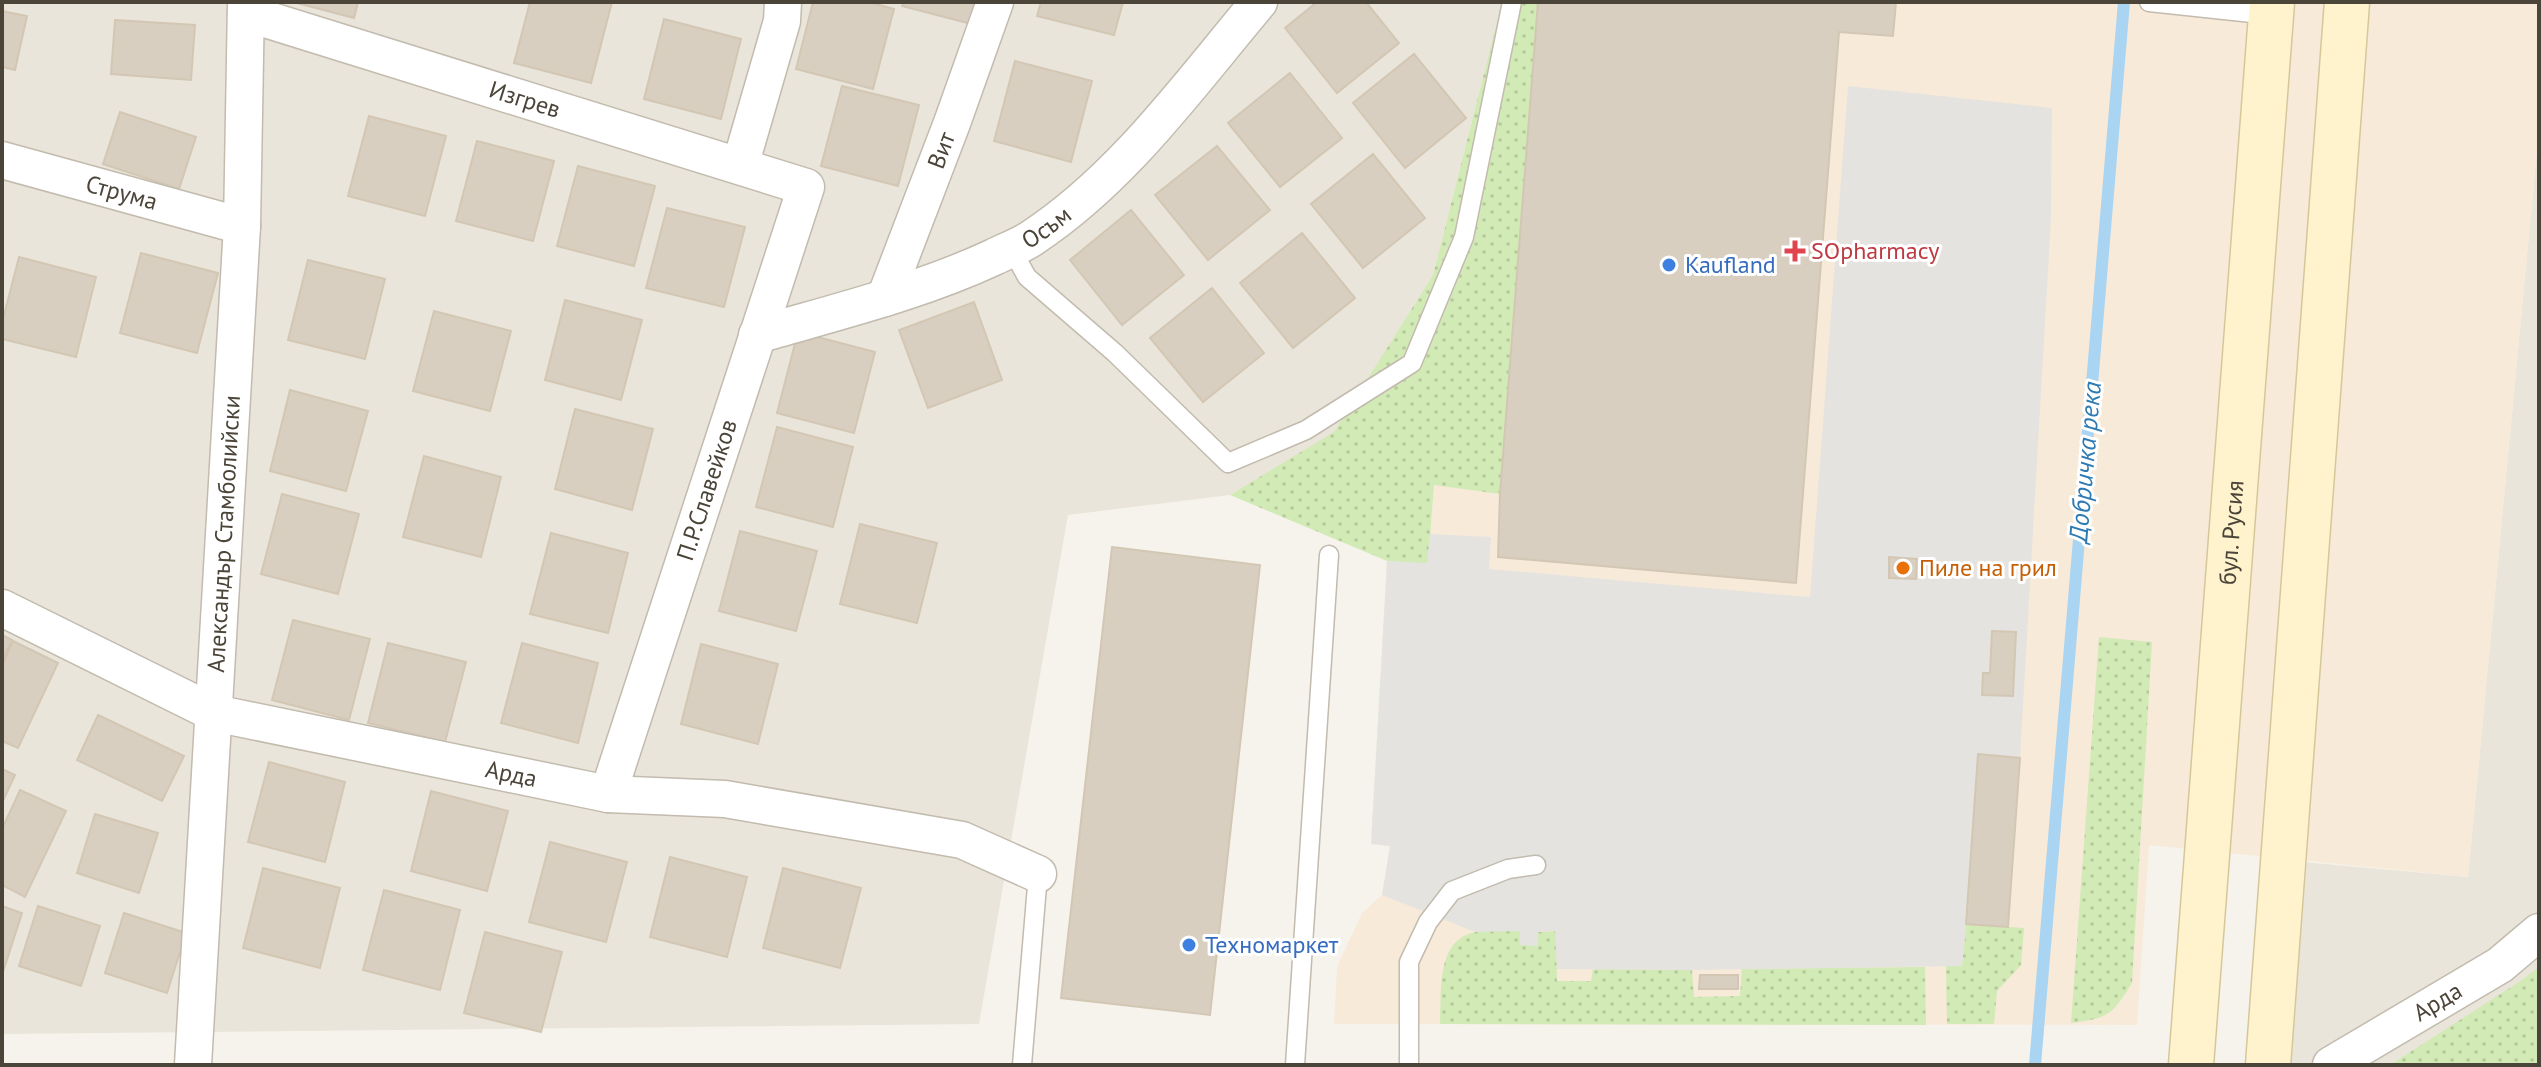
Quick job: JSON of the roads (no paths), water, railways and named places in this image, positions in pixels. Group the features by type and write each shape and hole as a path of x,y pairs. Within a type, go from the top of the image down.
{"main road":[{"path":"2268,1065 2347,2"},
{"name":"бул. Русия","path":"2191,1065 2271,9"}],"street":[{"path":"740,166 782,21 783,2"},
{"name":"Вит","path":"885,298 995,2"},
{"name":"Осъм","path":"757,335 885,298 966,270 1030,239 1090,194 1158,122 1259,2"},
{"name":"Изгрев","path":"246,8 806,187"},
{"name":"Александър Стамболийски","path":"193,1065 242,226 246,8"},
{"name":"Струма","path":"2,160 242,226"},
{"name":"П.Р.Славейков","path":"608,794 806,187"},
{"name":"Арда","path":"2,608 214,713 608,794 725,799 962,840 1038,874"},
{"name":"Арда","path":"2331,1065 2500,965 2539,932"}],"lane":[{"path":"1011,248 1027,277 1115,353 1228,463 1306,430 1412,363 1464,237 1512,2"},
{"path":"2149,2 2271,9"},
{"path":"1295,1065 1329,555"},
{"path":"1409,1065 1409,962 1428,922 1452,891 1508,869 1536,865"},
{"path":"1022,1065 1038,874"}],"waterway":[{"name":"Добричка река","path":"2035,1065 2124,2"}],"place":[{"name":"SOpharmacy","path":"1795,251"},
{"name":"Kaufland","path":"1669,265"},
{"name":"Пиле на грил","path":"1903,568"},
{"name":"Техномаркет","path":"1189,945"}]}
